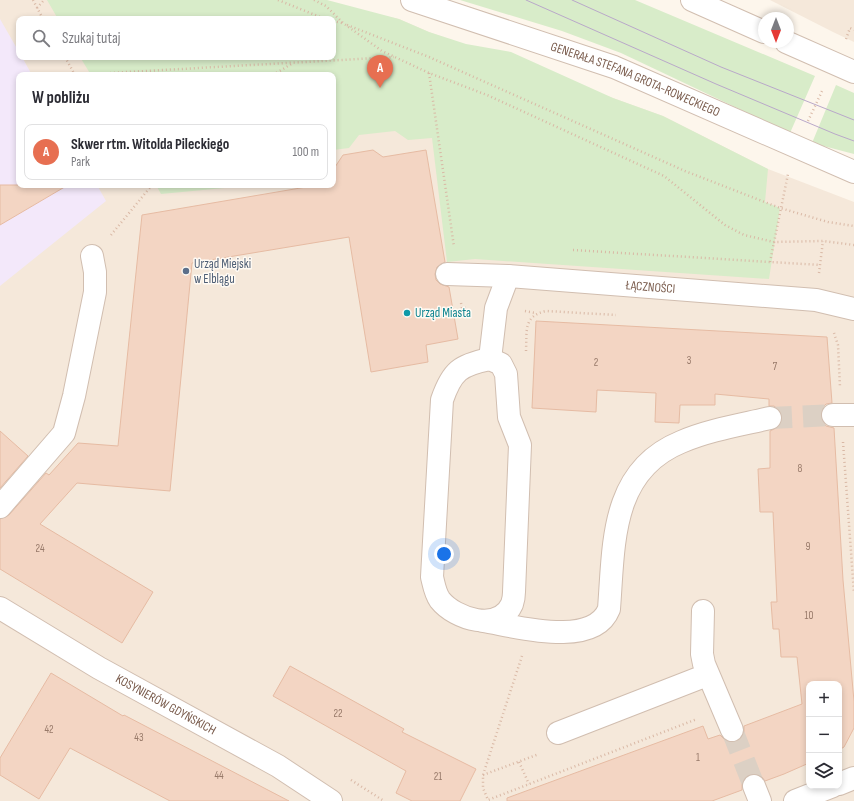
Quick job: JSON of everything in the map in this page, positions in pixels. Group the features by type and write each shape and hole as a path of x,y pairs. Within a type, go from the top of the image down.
{"street":[{"name":"GENERAŁA STEFANA GROTA-ROWECKIEGO","path":"412,0 614,67 854,172"},
{"path":"692,0 758,29"},
{"path":"794,46 854,72"},
{"path":"0,507 64,433 74,396 95,292 95,272 92,256"},
{"name":"ŁĄCZNOŚCI","path":"446,274 508,276 816,300 854,309"},
{"path":"490,359 496,308 508,276"},
{"path":"530,629 518,620 513,613 512,604 514,592 520,445 509,417 506,374 501,364 490,359 464,367 453,375 442,400 432,577 436,592 440,600 451,610 474,620 530,629 567,633 595,625 606,618 609,609 618,517 624,496 630,486 650,462 665,450 687,440 770,418"},
{"path":"474,620 498,618 512,604"},
{"name":"KOSYNIERÓW GDYŃSKICH","path":"0,608 99,668 278,766 331,801"},
{"path":"703,611 702,654 707,675 732,730"},
{"path":"558,733 707,675"},
{"path":"842,783 854,778"},
{"path":"795,801 825,789"}],"path":[{"path":"32,0 41,16"},
{"path":"37,8 44,0"},
{"path":"278,0 318,16"},
{"path":"314,0 326,6 343,23 382,51 429,73 487,95 664,176 725,226 744,235 774,242 823,241 854,245"},
{"path":"336,22 429,57 685,171 780,208 828,222 854,226"},
{"path":"850,28 854,30"},
{"path":"130,72 394,57"},
{"path":"67,60 73,72"},
{"path":"278,72 293,63"},
{"path":"429,73 454,246 461,246"},
{"path":"92,256 119,227 150,188"},
{"path":"770,262 774,242"},
{"path":"568,250 820,265"},
{"path":"526,355 528,325 530,318 536,313 546,311 617,315"},
{"path":"833,331 838,345 849,542 854,593"},
{"path":"849,542 854,542"},
{"path":"522,655 482,775 483,788 488,800 698,718 704,718"},
{"path":"482,775 543,753"},
{"path":"519,762 529,784"}],"shaded area":[{"path":"0,0 325,0 339,6 399,19 429,32 663,116 768,169 854,202 854,801 0,801"},
{"path":"770,0 854,0 854,42 833,32"},
{"path":"0,19 16,47 16,60 24,60 30,72 16,72 16,188 99,188 106,201 0,286"}],"green space":[{"path":"47,0 327,0 399,19 429,32 466,44 511,52 613,98 663,116 768,169 765,202 780,208 769,279 475,259 447,262 432,138 408,140 395,131 359,135 349,148 336,150 336,72 89,72 82,60 336,60 336,16 56,16"},
{"path":"460,0 635,0 815,76 790,133 621,53 562,31"},
{"path":"836,85 854,93 854,154 812,143"},
{"path":"158,188 225,188 161,194"}],"building":[{"name":"Urząd Miasta","path":"373,150 383,157 426,150 445,262 437,267 435,274 436,280 440,284 449,287 458,339 426,345 428,362 371,372 349,237 192,263 170,491 77,483 40,524 153,592 122,643 0,569 0,519 9,515 46,473 49,475 78,443 118,446 142,215 300,188 336,188 336,166 343,155"},
{"path":"0,185 16,185 16,188 63,188 0,225"},
{"path":"536,321 827,337 832,403 826,404 822,408 821,415 822,421 826,426 834,428 843,580 854,701 854,728 844,747 842,748 842,681 806,681 806,764 784,774 765,781 761,776 750,774 744,779 742,790 712,801 507,801 507,798 703,726 708,739 720,735 725,740 736,742 742,737 744,726 802,704 797,657 781,657 779,629 773,629 771,602 777,602 773,512 760,512 758,469 770,468 770,431 778,427 782,422 782,416 779,410 774,406 769,406 769,399 715,394 715,405 680,405 679,423 655,422 656,393 597,390 596,412 532,408"},
{"path":"0,431 28,456 0,488"},
{"path":"290,666 404,729 402,732 476,769 460,801 412,801 396,793 406,771 273,696"},
{"path":"51,673 123,716 124,715 289,801 170,801 70,748 39,799 0,775 0,758"}],"tunnel":[{"path":"770,418 833,415"},
{"path":"732,730 754,786"}],"tram line":[{"path":"526,0 716,84 854,141"},
{"path":"572,0 721,67 854,120"}],"place":[{"name":"Skwer rtm. Witolda Pileckiego","path":"380,88"},
{"name":"Urząd Miejski w Elblągu","path":"186,271"},
{"name":"Urząd Miasta","path":"407,313"}]}
